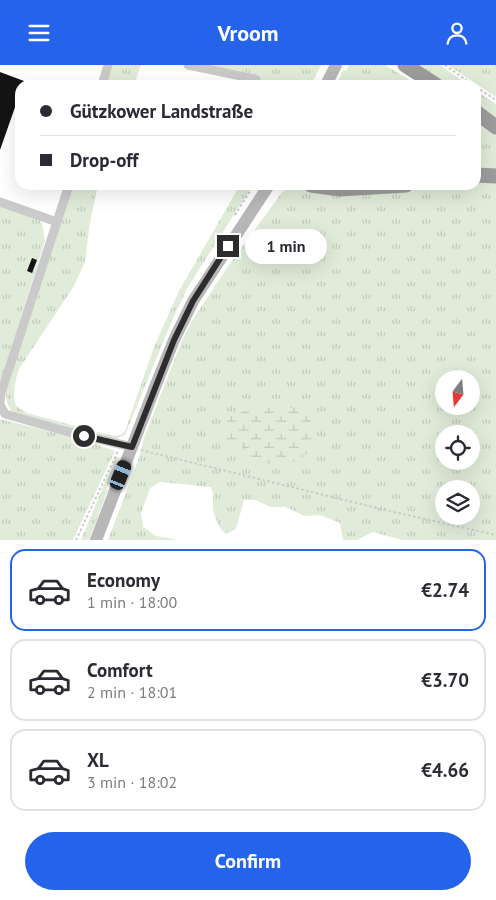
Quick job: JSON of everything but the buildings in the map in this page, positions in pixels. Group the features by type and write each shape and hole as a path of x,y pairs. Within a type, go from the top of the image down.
{"highway":[{"path":"401,65 418,80"},
{"path":"406,65 428,80"},
{"path":"481,116 496,127"},
{"path":"481,175 496,176"}],"main road":[{"path":"328,80 336,65"},
{"path":"96,540 126,446 174,340 193,301 266,190"}],"street":[{"path":"104,80 108,65"},
{"path":"188,65 256,79"},
{"path":"68,190 1,393 0,404 4,414 126,446"},
{"path":"0,202 58,222"}],"path":[{"path":"445,65 466,80"},
{"path":"481,90 496,100"},
{"path":"76,540 126,446 385,510 496,535"}],"green space":[{"path":"111,65 141,65 136,80 106,80"},
{"path":"210,65 321,65 314,80 258,80 260,75"},
{"path":"349,65 385,65 410,80 338,80 343,70 346,71"},
{"path":"415,65 440,65 461,80 438,80"},
{"path":"448,65 496,65 496,97 481,87 481,80 470,80"},
{"path":"481,94 496,104 496,120 481,110"},
{"path":"481,123 496,134 496,171 481,170"},
{"path":"481,179 496,179 496,540 402,540 373,532 357,540 343,540 340,523 320,515 304,516 286,507 270,507 256,500 244,500 236,529 226,534 219,526 214,515 211,487 160,482 150,488 141,513 143,527 156,536 178,540 108,540 139,458 144,438 182,340 193,319 229,265 285,190 481,190"},
{"path":"71,190 97,190 90,222 85,262 74,286 19,369 14,387 14,397 16,406 27,413 113,436 120,435 125,431 154,347 179,291 237,190 250,190 188,287 173,318 125,435 116,439 109,439 14,414 7,401 6,391"},
{"path":"0,206 39,219 42,223 45,241 0,383"},
{"path":"265,405 303,409 315,431 312,450 295,462 275,459 268,464 249,462 252,452 238,445 227,448 218,442 230,416"},
{"path":"0,419 88,441 115,451 73,540 0,540"},
{"path":"116,456 118,458 106,489 108,490 89,540 81,540"}],"route":[{"path":"84,436 132,447 174,340 193,301 228,246"}]}
